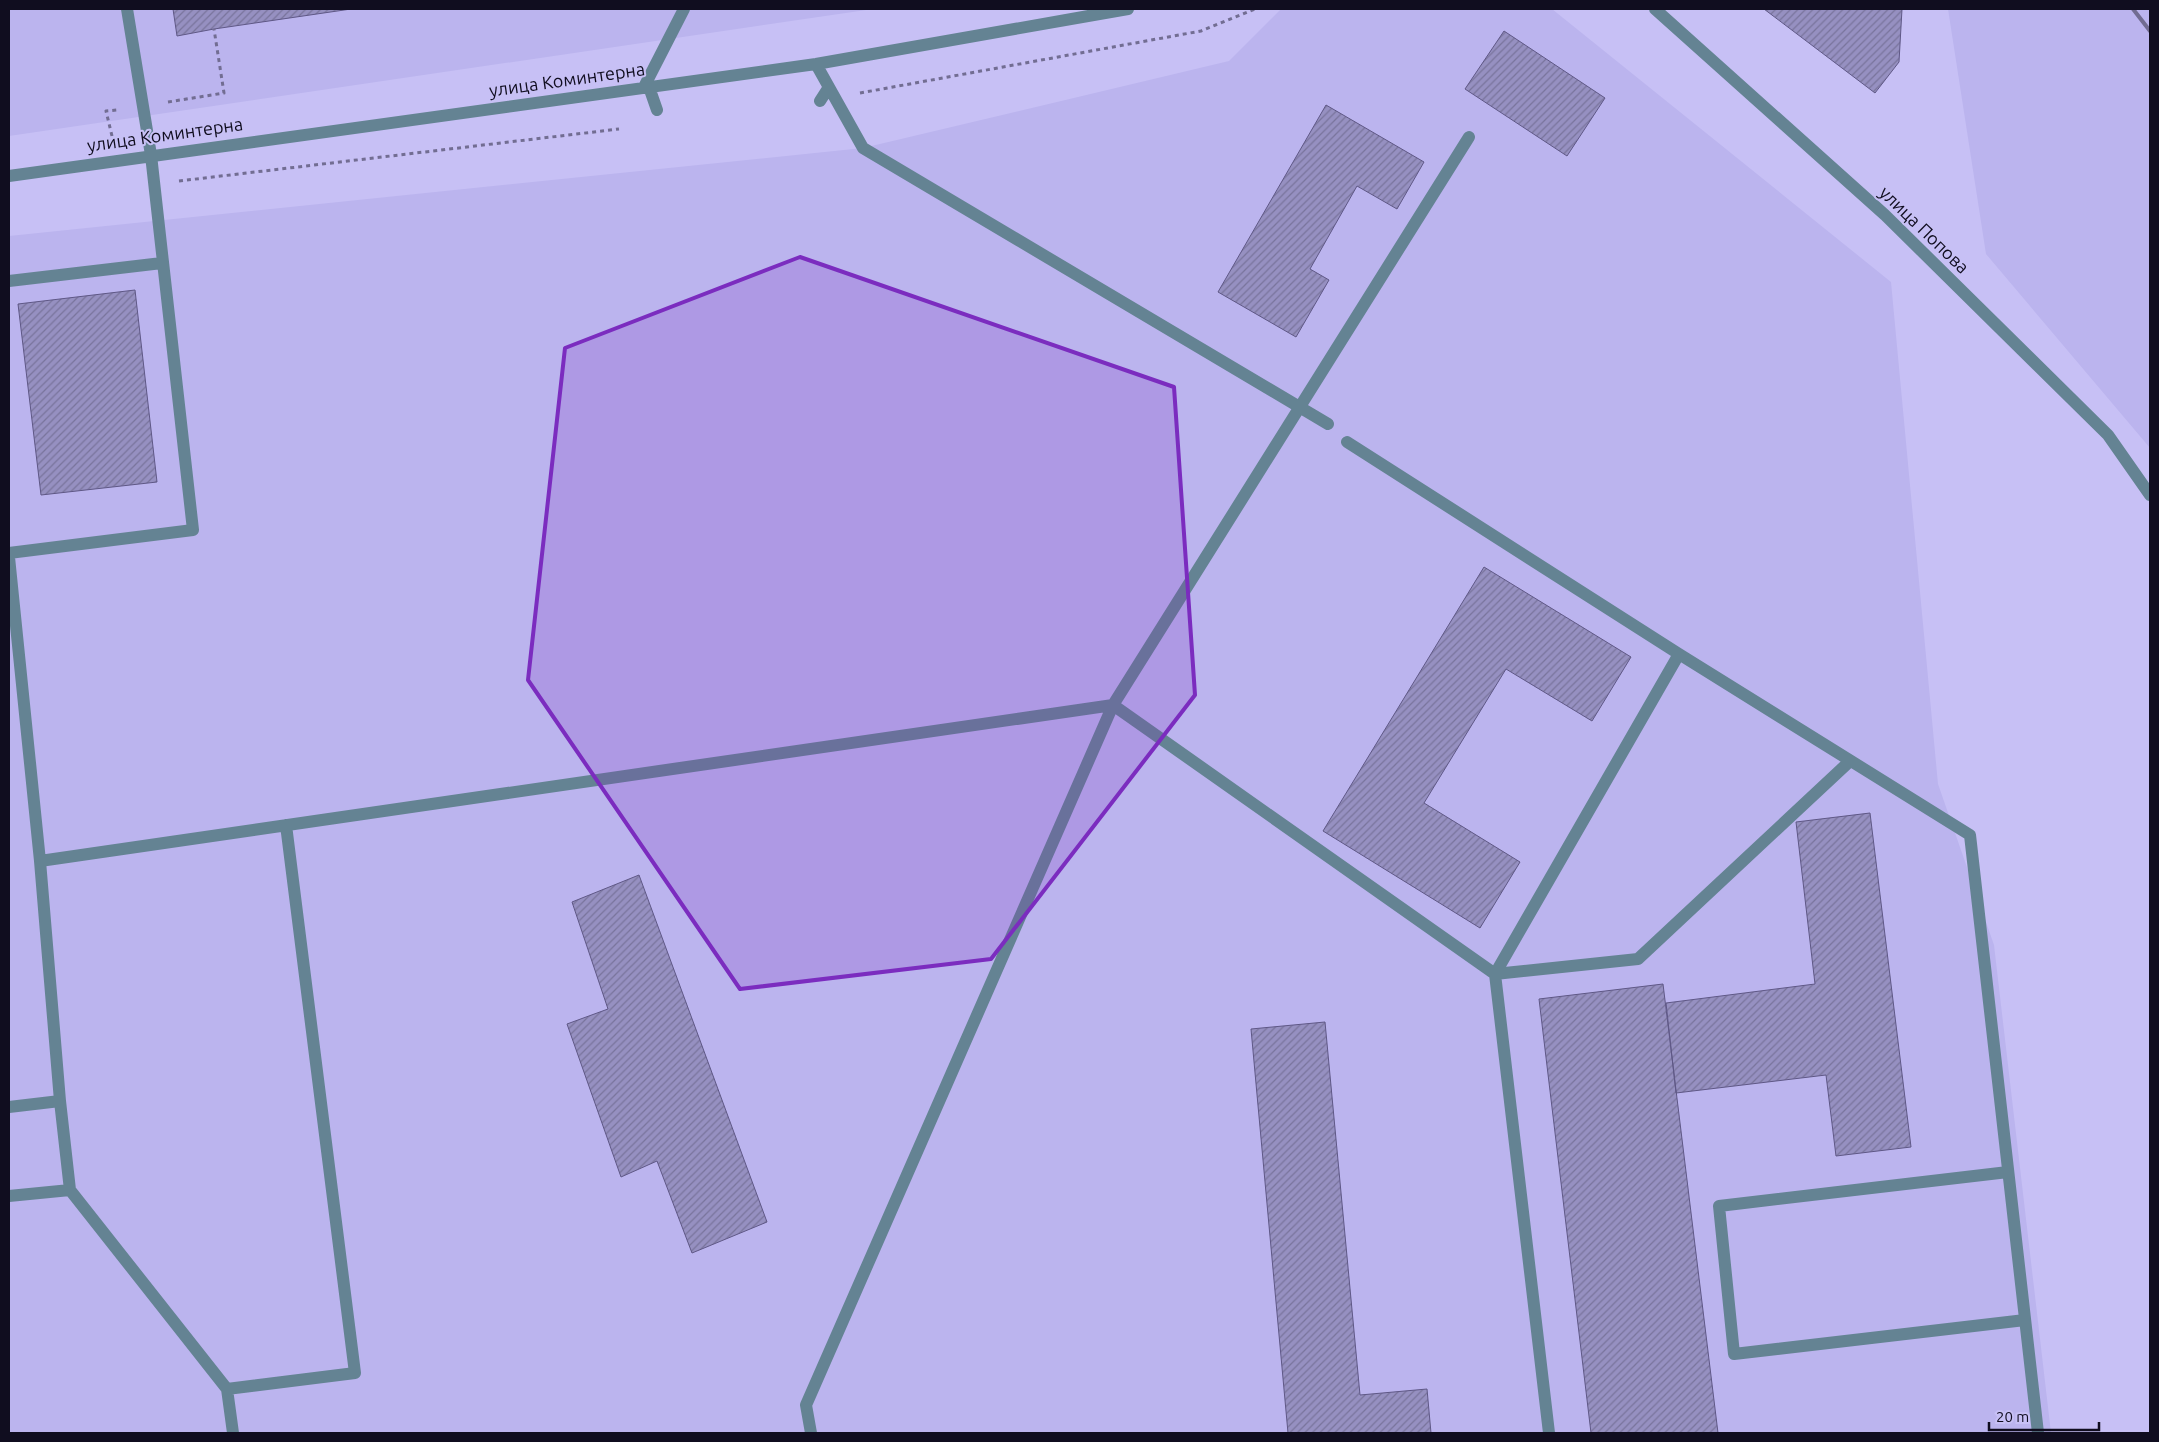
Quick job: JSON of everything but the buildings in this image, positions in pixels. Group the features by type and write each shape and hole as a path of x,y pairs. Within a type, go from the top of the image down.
{"street":[{"path":"127,9 151,155 193,530 9,555 13,631 40,860 60,1101 70,1190 227,1389 233,1433"},
{"path":"657,110 646,87 684,9"},
{"name":"улица Коминтерна","path":"9,176 816,64 1128,9"},
{"name":"улица Попова","path":"1655,9 1885,215 2108,435 2150,495"},
{"path":"816,64 863,148 1328,424"},
{"path":"820,101 832,92"},
{"path":"811,1433 806,1405 1113,705 1298,407 1469,137"},
{"path":"9,281 162,264"},
{"path":"1347,442 1679,654 1970,835 2038,1433"},
{"path":"1549,1433 1496,974 1679,654"},
{"path":"40,860 1113,705 1496,974 1638,959 1850,761"},
{"path":"227,1389 355,1373 286,825"},
{"path":"9,1107 60,1101"},
{"path":"2008,1172 1719,1206 1734,1354 2025,1320"},
{"path":"9,1196 70,1190"}],"path":[{"path":"832,92 1201,31 1255,9"}],"highlighted area":[{"path":"800,257 1174,387 1195,695 991,959 740,989 528,680 565,348"}],"shaded area":[{"path":"9,9 873,9 9,136"},
{"path":"1281,9 1552,9 1891,282 1938,784 1994,945 2051,1433 9,1433 9,236 863,148 1229,61"},
{"path":"1948,9 2150,9 2150,448 1986,254"}],"railway":[{"path":"2133,9 2150,31"}]}
